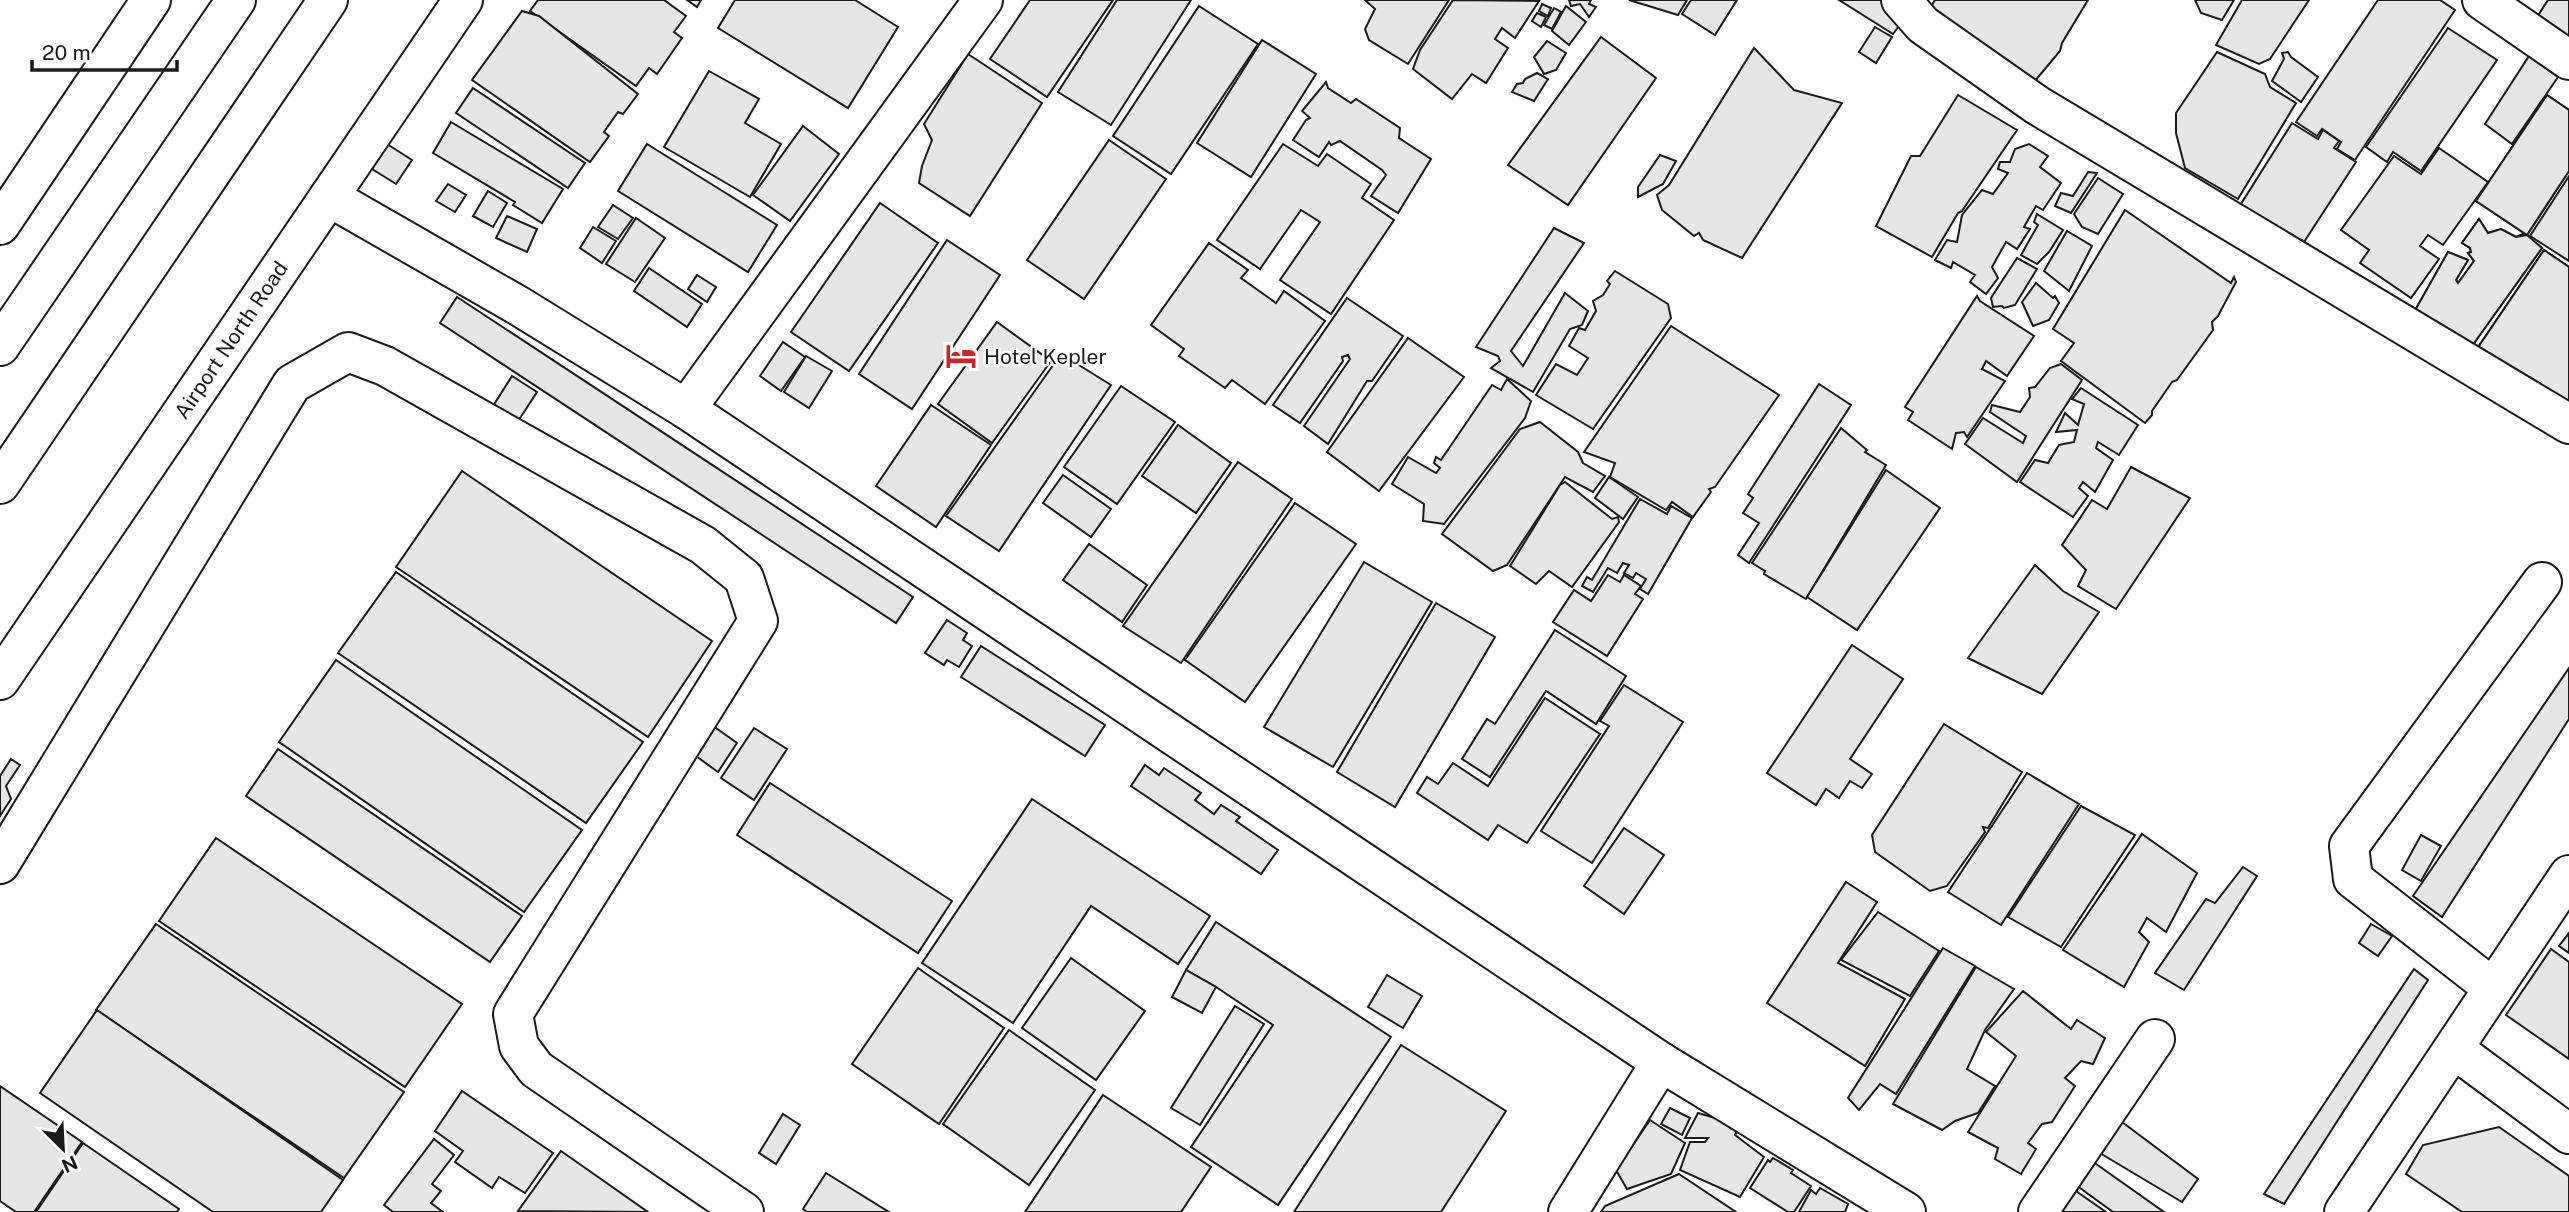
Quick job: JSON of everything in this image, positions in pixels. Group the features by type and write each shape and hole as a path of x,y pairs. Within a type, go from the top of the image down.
{"street":[{"path":"0,225 151,0"},
{"path":"0,346 236,0"},
{"path":"0,484 328,0"},
{"name":"Airport North Road","path":"0,680 463,0"},
{"path":"687,409 982,0"},
{"path":"1901,0 1923,26 2037,106 2569,424"},
{"path":"2482,0 2569,60"},
{"path":"329,197 519,306 687,409 1661,1062 1906,1212"},
{"path":"0,864 292,384 348,352 385,366 703,545 744,578 758,621 513,1014 519,1046 536,1069 744,1212"},
{"path":"2493,988 2353,879 2349,846 2542,582"},
{"path":"2344,1212 2569,875"},
{"path":"2038,1212 2155,1038"},
{"path":"2454,1049 2569,1134"},
{"path":"1568,1212 1661,1062"}],"building":[{"path":"538,0 664,0 686,16 674,32 682,38 657,74 649,68 636,86 530,11"},
{"path":"687,0 701,0 697,7"},
{"path":"735,0 855,0 898,27 848,108 718,28"},
{"path":"1030,0 1113,0 1047,97 990,59"},
{"path":"1117,0 1191,0 1111,125 1058,92"},
{"path":"1365,0 1449,0 1408,64 1369,40 1365,29 1375,9"},
{"path":"1453,0 1539,1 1515,38 1502,28 1495,39 1508,48 1486,83 1472,74 1452,99 1413,69 1420,50"},
{"path":"1569,0 1591,0 1589,4 1596,7 1589,17 1580,4 1571,6"},
{"path":"1629,0 1687,0 1678,15"},
{"path":"1691,0 1737,0 1715,35 1682,14"},
{"path":"1839,0 1893,0 1909,12 1893,34"},
{"path":"1935,0 2088,0 2060,51 2029,88 1930,8"},
{"path":"2195,0 2234,0 2222,20 2201,13"},
{"path":"2242,0 2309,0 2270,59 2259,64 2216,45"},
{"path":"2378,0 2440,0 2455,10 2355,160 2337,149 2341,142 2322,129 2317,136 2296,122"},
{"path":"2548,0 2569,0 2569,58 2528,31"},
{"path":"1542,4 1551,8 1548,16 1539,11"},
{"path":"1199,6 1258,44 1171,174 1113,136"},
{"path":"1566,6 1586,22 1569,45 1552,31"},
{"path":"1554,8 1561,12 1552,29 1544,25"},
{"path":"522,11 539,16 638,94 623,114 618,112 604,132 609,136 590,162 472,80"},
{"path":"1537,13 1546,17 1541,27 1532,21"},
{"path":"1875,27 1892,37 1876,63 1859,52"},
{"path":"2448,28 2497,60 2421,171 2393,152 2387,162 2366,147"},
{"path":"1601,37 1656,78 1568,205 1508,165"},
{"path":"1262,40 1316,74 1251,177 1197,143"},
{"path":"1547,41 1566,53 1556,70 1544,74 1534,57"},
{"path":"1754,48 1794,90 1842,103 1742,258 1703,240 1699,233 1694,236 1662,210 1657,195 1669,185"},
{"path":"2217,52 2265,74 2270,87 2296,103 2238,199 2185,168 2176,133 2176,113"},
{"path":"2288,52 2318,77 2301,102 2272,81 2284,59 2282,53"},
{"path":"968,54 1042,103 970,216 919,183 932,140 924,124"},
{"path":"2529,56 2558,77 2512,144 2485,124"},
{"path":"709,71 759,99 745,123 781,144 750,197 664,147"},
{"path":"1537,73 1548,79 1534,101 1512,92 1517,84"},
{"path":"1326,82 1328,88 1351,103 1356,99 1400,128 1399,138 1431,159 1398,213 1371,196 1386,175 1382,170 1340,141 1331,145 1329,142 1319,157 1293,140 1310,118 1302,111"},
{"path":"473,88 585,163 568,188 456,113"},
{"path":"1958,95 2017,130 1962,211 1958,213 1932,257 1876,226 1911,156 1920,156"},
{"path":"2547,95 2569,110 2569,171 2527,235 2476,201"},
{"path":"2547,95 2569,110 2569,171 2527,235 2476,201"},
{"path":"451,122 563,189 542,223 513,205 515,202 433,153"},
{"path":"2292,123 2318,139 2323,130 2339,141 2334,148 2356,162 2294,253 2234,215"},
{"path":"803,126 839,154 790,221 753,195"},
{"path":"1109,140 1166,179 1084,299 1027,260"},
{"path":"387,144 412,160 396,184 372,169"},
{"path":"647,144 777,225 748,272 618,191"},
{"path":"1283,144 1318,166 1327,154 1371,184 1362,198 1394,220 1331,314 1280,280 1320,222 1301,210 1260,269 1217,240"},
{"path":"2029,144 2048,156 2040,167 2061,183 2043,210 2036,206 2024,227 2030,229 2017,249 2006,242 1992,267 1998,278 1986,294 1970,282 1975,275 1953,262 1951,268 1935,260 1947,240 1957,242 1962,215 1982,190 1993,194 2008,173 1998,169 2000,162 2010,162 2015,149"},
{"path":"2439,148 2488,182 2443,245 2428,235 2420,246 2439,259 2411,298 2360,263 2369,250 2341,230 2394,156 2421,174"},
{"path":"1660,155 1676,161 1663,184 1638,197 1638,187"},
{"path":"2088,172 2097,173 2071,213 2055,206 2061,193 2073,196"},
{"path":"2569,176 2569,261 2530,236"},
{"path":"2098,178 2123,194 2098,234 2082,227 2074,214"},
{"path":"448,184 466,195 455,212 436,201"},
{"path":"488,191 507,203 493,227 473,216"},
{"path":"880,203 938,243 849,371 791,332"},
{"path":"613,205 633,218 618,239 598,227"},
{"path":"2125,210 2231,283 2234,277 2236,282 2212,322 2213,330 2177,380 2172,382 2145,423 2061,361 2074,343 2053,329"},
{"path":"2037,214 2063,230 2049,252 2037,264 2021,255 2038,225 2034,222"},
{"path":"507,216 537,229 527,252 496,238"},
{"path":"636,218 665,238 635,282 606,264"},
{"path":"2479,219 2488,233 2501,229 2516,237 2523,234 2542,248 2467,353 2409,321 2448,252 2468,260 2456,280 2458,283 2474,261 2468,253 2471,252 2470,248 2462,243"},
{"path":"2479,219 2488,233 2501,229 2516,237 2527,235 2542,248 2467,353 2409,321 2448,252 2468,260 2456,280 2458,283 2474,261 2468,253 2471,252 2470,248 2462,243"},
{"path":"593,227 616,241 602,263 580,248"},
{"path":"1554,228 1584,243 1511,351 1523,366 1565,293 1588,311 1582,325 1570,329 1533,392 1491,368 1500,361 1498,356 1476,347"},
{"path":"2067,231 2092,246 2069,291 2044,271"},
{"path":"947,240 1000,275 912,409 859,374"},
{"path":"1209,243 1248,270 1241,278 1276,303 1284,291 1325,321 1265,404 1232,380 1225,388 1179,356 1184,349 1151,325"},
{"path":"2544,250 2569,267 2569,440 2464,368"},
{"path":"2544,250 2569,267 2569,440 2464,368"},
{"path":"2017,258 2037,269 2015,305 1993,307 1991,298"},
{"path":"649,268 702,304 687,327 634,291"},
{"path":"1615,271 1668,304 1671,318 1593,429 1536,395 1556,364 1577,375 1588,358 1569,346 1579,328 1585,330 1596,311 1593,301 1603,295 1610,284 1607,281"},
{"path":"697,275 716,287 707,302 688,289"},
{"path":"2036,283 2053,298 2055,296 2059,303 2049,320 2033,326 2022,302"},
{"path":"1977,296 1980,301 2034,336 2007,376 1986,361 1982,369 2005,381 1967,437 1964,432 1956,433 1952,449 1908,420 1913,412 1905,407"},
{"path":"457,297 913,597 896,623 440,323"},
{"path":"1347,298 1403,336 1372,381 1367,381 1328,444 1304,426 1350,359 1348,355 1342,357 1343,361 1300,423 1273,405"},
{"path":"997,322 1051,361 992,443 938,404"},
{"path":"1671,326 1779,395 1715,487 1709,489 1711,492 1693,517 1672,502 1666,510 1610,477 1615,463 1584,452"},
{"path":"1408,338 1464,377 1379,491 1327,452"},
{"path":"783,342 805,357 781,391 760,376"},
{"path":"1061,354 1111,385 999,551 946,516"},
{"path":"806,356 832,371 809,408 784,392"},
{"path":"2061,364 2082,380 2017,482 1965,444 1983,418 2023,443 2026,436 1990,412 1992,405 2020,412 2030,397 2029,388 2035,387 2050,368"},
{"path":"512,376 537,392 513,429 488,414"},
{"path":"1507,379 1531,401 1525,418 1444,524 1423,521 1424,504 1392,484 1408,457 1436,473 1440,468 1434,463 1436,457 1441,460 1492,385 1501,390"},
{"path":"1819,384 1851,405 1749,563 1738,555 1759,523 1743,513 1753,498 1748,494"},
{"path":"1121,386 1175,422 1117,504 1064,467"},
{"path":"2081,388 2138,425 2119,455 2098,442 2096,448 2113,460 2095,492 2083,482 2079,488 2088,496 2073,517 2020,482 2035,460 2048,463 2059,445 2074,442 2077,430 2056,432 2065,413 2078,425 2084,404 2072,399"},
{"path":"931,405 991,445 936,527 876,486"},
{"path":"1540,422 1578,452 1583,463 1605,476 1593,492 1565,477 1507,565 1493,571 1442,534 1520,429"},
{"path":"1178,425 1231,463 1196,513 1142,476"},
{"path":"1841,428 1867,450 1865,452 1886,465 1806,599 1764,574 1765,571 1752,563"},
{"path":"1238,462 1292,499 1181,663 1123,626"},
{"path":"2131,467 2190,498 2116,609 2078,586 2086,570 2062,545 2092,500 2107,509"},
{"path":"1886,470 1940,508 1857,630 1807,597"},
{"path":"462,471 712,641 648,737 396,567"},
{"path":"1063,475 1111,509 1091,537 1043,503"},
{"path":"1609,477 1638,497 1623,519 1595,498"},
{"path":"1565,482 1612,519 1618,517 1619,522 1572,587 1549,571 1536,584 1510,566 1560,485"},
{"path":"1640,499 1667,514 1671,506 1692,518 1648,594 1640,589 1646,579 1636,573 1633,578 1624,573 1629,565 1623,563 1617,573 1608,568 1593,592 1582,586 1587,577 1592,580"},
{"path":"1295,503 1356,544 1245,702 1185,660"},
{"path":"1089,544 1147,585 1122,622 1063,580"},
{"path":"1364,562 1432,602 1333,767 1264,727"},
{"path":"2035,565 2063,591 2099,612 2042,694 1968,658"},
{"path":"396,572 643,742 586,823 338,653"},
{"path":"1608,575 1620,582 1624,575 1641,586 1635,594 1643,599 1607,656 1553,622 1574,590 1591,601"},
{"path":"1436,603 1495,637 1395,807 1337,772"},
{"path":"947,620 967,633 963,640 972,646 959,667 947,660 944,665 925,653"},
{"path":"1555,630 1626,676 1596,724 1546,691 1490,777 1462,759 1487,719 1495,724"},
{"path":"1852,645 1903,679 1850,759 1872,774 1862,788 1850,781 1839,798 1826,789 1816,805 1767,773"},
{"path":"981,646 1105,725 1085,756 961,677"},
{"path":"336,660 582,830 524,912 279,742"},
{"path":"2569,668 2569,719 2442,917 2413,896"},
{"path":"1624,685 1683,722 1592,863 1541,831 1609,726 1600,721"},
{"path":"1545,698 1600,734 1527,843 1498,825 1488,840 1417,793 1427,777 1438,784 1453,763 1488,786"},
{"path":"709,723 737,743 718,772 689,751"},
{"path":"1944,724 2022,772 1988,828 1983,827 1985,832 1947,886 1930,891 1875,852 1872,835"},
{"path":"754,728 787,749 754,800 721,778"},
{"path":"278,749 522,916 490,962 246,796"},
{"path":"11,759 20,765 6,786 11,799 0,816 0,776"},
{"path":"1145,765 1159,775 1164,768 1201,793 1195,800 1214,814 1221,805 1240,817 1236,821 1278,850 1261,874 1131,786"},
{"path":"2027,773 2079,804 2001,925 1948,892"},
{"path":"770,783 952,901 918,953 737,835"},
{"path":"1032,799 1210,916 1178,964 1091,906 1013,1023 922,963"},
{"path":"2081,806 2135,835 2061,947 2008,917"},
{"path":"1624,828 1664,855 1624,914 1584,886"},
{"path":"2142,834 2197,873 2166,932 2147,918 2139,932 2149,942 2124,987 2063,950"},
{"path":"2421,835 2441,846 2421,881 2402,870"},
{"path":"216,838 462,1004 405,1087 159,921"},
{"path":"2243,867 2257,876 2184,990 2155,973 2206,899 2215,903"},
{"path":"1846,882 1877,902 1838,963 1905,999 1865,1066 1767,1003"},
{"path":"1878,912 1939,951 1910,996 1841,960"},
{"path":"1216,922 1391,1037 1278,1205 1191,1147 1273,1025 1186,970"},
{"path":"156,924 404,1092 344,1178 96,1010"},
{"path":"2371,924 2392,936 2378,956 2359,943"},
{"path":"2569,933 2569,953 2559,946"},
{"path":"1943,948 1975,966 1896,1094 1880,1084 1859,1110 1848,1098"},
{"path":"2551,949 2569,962 2569,1059 2506,1015"},
{"path":"1071,958 1145,1011 1096,1080 1022,1028"},
{"path":"1976,967 2014,989 1985,1030 1967,1069 1995,1086 1978,1113 1955,1121 1942,1130 1893,1104"},
{"path":"918,968 1004,1028 939,1124 852,1064"},
{"path":"2414,969 2428,980 2284,1204 2264,1194"},
{"path":"1186,970 1216,987 1202,1013 1172,997"},
{"path":"1387,975 1422,996 1403,1028 1368,1007"},
{"path":"2023,991 2071,1029 2077,1020 2105,1038 2093,1064 2081,1061 2065,1078 2075,1086 2052,1122 2042,1124 2028,1143 2036,1149 2021,1174 1995,1159 1998,1148 1968,1132 2016,1056 1986,1032"},
{"path":"1235,1006 1264,1024 1200,1125 1171,1108"},
{"path":"97,1010 343,1180 321,1212 213,1212 40,1093"},
{"path":"1009,1030 1095,1090 1029,1185 943,1124"},
{"path":"1401,1045 1506,1111 1441,1212 1294,1212"},
{"path":"0,1086 82,1142 34,1212 16,1212 0,1201"},
{"path":"462,1091 553,1153 525,1193 499,1177 492,1188 455,1162 463,1151 435,1131"},
{"path":"1103,1095 1211,1167 1181,1212 1025,1212"},
{"path":"1670,1108 1690,1118 1682,1135 1661,1124"},
{"path":"1698,1113 1715,1118 1731,1113 1737,1131 1735,1135 1764,1157 1740,1197 1680,1170 1690,1142 1705,1142 1708,1138 1685,1138"},
{"path":"2110,1113 2198,1179 2182,1202 2088,1146"},
{"path":"783,1114 800,1125 776,1164 759,1153"},
{"path":"1650,1120 1685,1143 1671,1174 1627,1189 1616,1170"},
{"path":"2499,1127 2569,1176 2569,1212 2462,1212 2406,1174 2423,1145"},
{"path":"434,1139 454,1155 432,1184 441,1191 431,1203 443,1212 393,1212 384,1205"},
{"path":"83,1143 179,1209 177,1212 36,1212"},
{"path":"561,1151 648,1212 518,1211"},
{"path":"2082,1154 2164,1212 2113,1212 2065,1177"},
{"path":"1773,1158 1793,1170 1791,1173 1811,1186 1794,1212 1788,1212 1750,1188 1768,1160 1770,1162"},
{"path":"826,1173 889,1212 807,1212 803,1209"},
{"path":"1679,1174 1736,1212 1601,1212 1605,1206"},
{"path":"2063,1182 2106,1212 2043,1212"},
{"path":"1820,1188 1848,1204 1845,1212 1799,1212 1811,1190 1816,1194"}],"place":[{"name":"Hotel Kepler","path":"961,356"}]}
